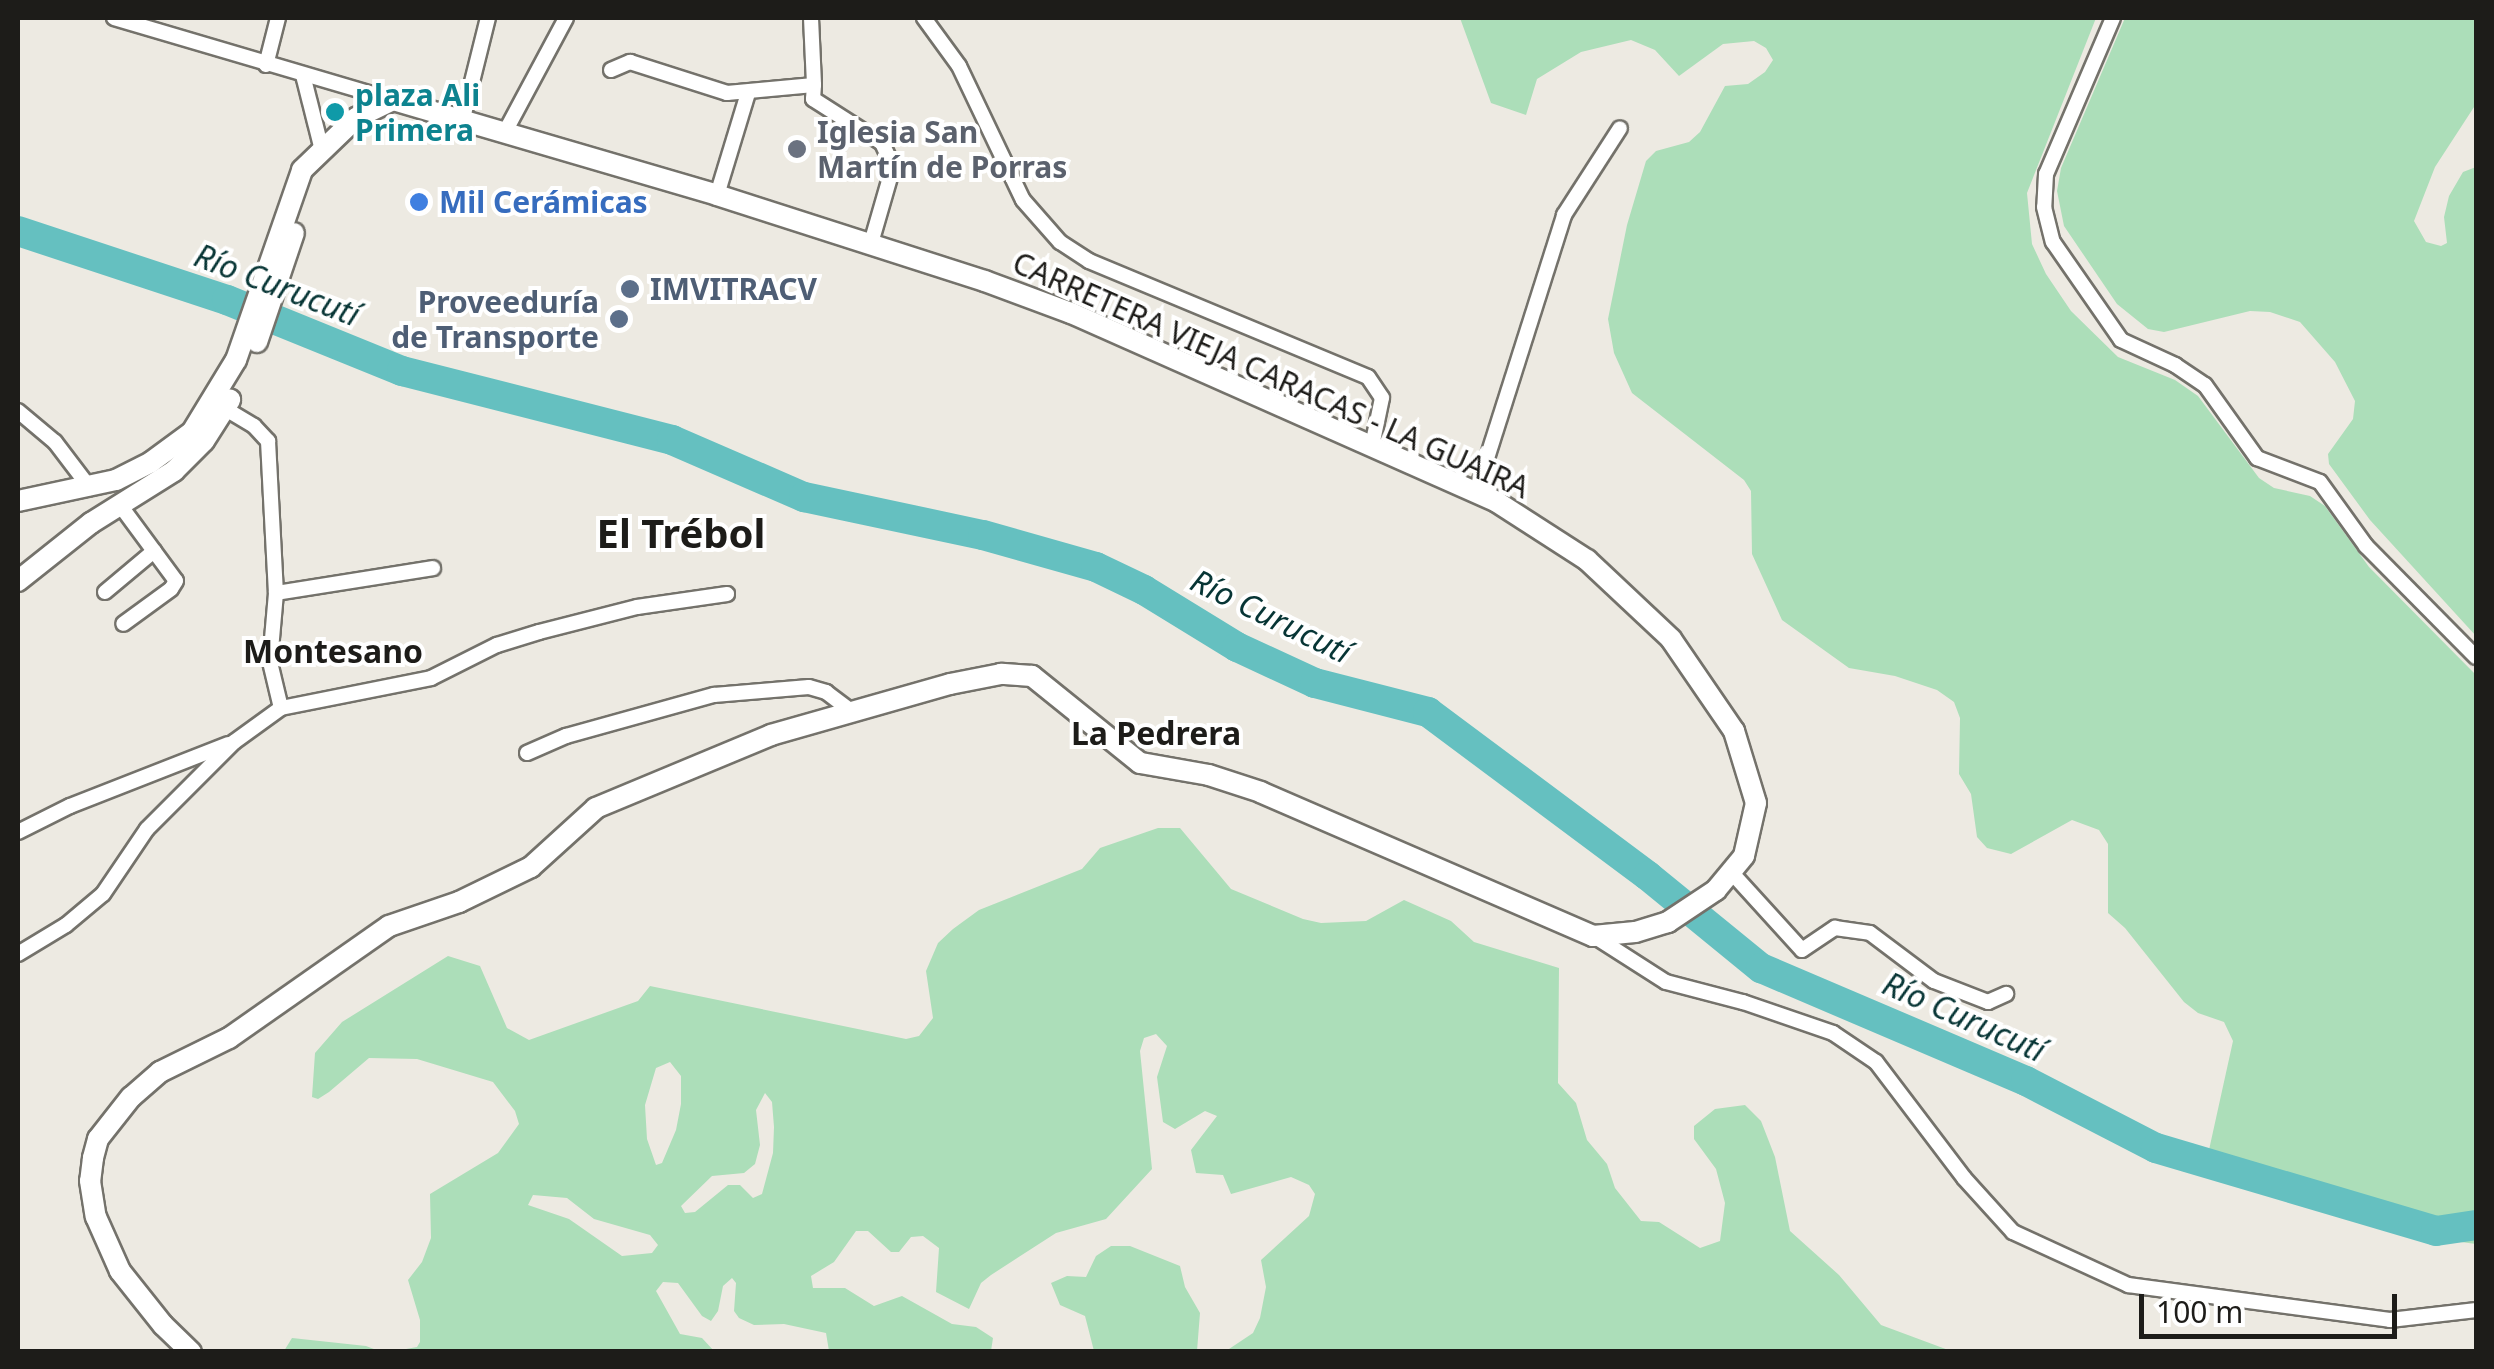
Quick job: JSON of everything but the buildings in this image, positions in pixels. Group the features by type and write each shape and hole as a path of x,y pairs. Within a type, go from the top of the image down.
{"main road":[{"name":"CARRETERA VIEJA CARACAS - LA GUAIRA","path":"191,1352 163,1326 120,1271 96,1217 90,1181 92,1158 98,1140 131,1097 160,1072 230,1038 389,926 458,902 531,867 596,808 771,735 850,710 979,678 1032,676 1140,763 1209,775 1261,792 1594,936 1635,932 1677,918 1732,874 1751,840 1756,803 1734,731 1671,639 1586,560 1476,493 1071,313 871,243 393,100"},
{"path":"18,581 66,540 174,472 204,441 242,363 322,150 356,118 393,100"},
{"path":"18,501 90,488 132,473 172,449 220,406"}],"street":[{"path":"114,18 393,100"},
{"path":"266,65 278,18"},
{"path":"463,118 488,18"},
{"path":"505,132 566,18"},
{"path":"811,18 813,99 882,142 893,167 871,243"},
{"path":"924,18 959,66 1023,200 1060,242 1089,261 1368,377 1382,398 1372,446"},
{"path":"2113,18 2046,174 2044,207 2053,242 2121,340 2175,364 2204,385 2258,458 2320,482 2378,560 2476,657"},
{"path":"611,70 630,62 727,93 814,85"},
{"path":"303,76 322,150"},
{"path":"717,195 748,93"},
{"path":"1476,493 1564,214 1620,128"},
{"path":"220,406 254,426 268,441 276,594 270,662 280,708"},
{"path":"18,411 55,442 90,488"},
{"path":"120,505 176,581 171,590 123,624"},
{"path":"105,592 154,551"},
{"path":"276,594 433,568"},
{"path":"18,954 66,926 103,894 147,829 234,742 280,708 431,678 497,645 538,632 637,607 727,594"},
{"path":"527,753 566,736 714,695 809,686 826,692 850,710"},
{"path":"18,832 64,808 234,742"},
{"path":"1732,874 1802,950 1836,928 1870,932 1934,981 1988,1002 2006,994"},
{"path":"1594,936 1666,982 1832,1033 1876,1062 1964,1178 2013,1232 2128,1285 2390,1320 2476,1310"}],"green space":[{"path":"1460,18 2096,18 2027,193 2032,244 2046,274 2071,311 2118,357 2175,380 2198,396 2259,478 2274,488 2310,496 2325,506 2369,567 2476,675 2476,1244 2394,1233 2361,1215 2312,1204 2270,1184 2242,1178 2207,1159 2233,1041 2224,1022 2198,1013 2184,1002 2125,928 2108,913 2108,844 2099,830 2072,820 2011,854 1987,848 1977,837 1971,794 1959,774 1960,718 1954,702 1937,690 1895,676 1849,668 1782,620 1752,554 1751,491 1744,480 1632,393 1614,353 1608,319 1627,225 1646,161 1656,151 1689,142 1700,132 1725,86 1748,84 1765,72 1773,60 1766,48 1754,41 1723,44 1679,76 1655,50 1631,40 1581,52 1537,79 1526,115 1491,103"},
{"path":"2125,18 2476,18 2476,104 2435,167 2414,221 2426,242 2441,246 2447,243 2444,217 2449,196 2463,172 2476,167 2476,636 2370,520 2329,464 2328,454 2353,419 2355,401 2335,362 2300,322 2270,312 2250,311 2164,332 2148,329 2117,304 2064,226 2057,191 2061,168"},
{"path":"1158,828 1180,828 1231,889 1303,919 1321,923 1366,921 1404,900 1451,921 1474,942 1559,968 1558,1083 1576,1103 1587,1140 1607,1164 1615,1188 1641,1221 1659,1222 1700,1248 1720,1241 1725,1203 1716,1169 1694,1139 1694,1126 1715,1109 1745,1105 1761,1121 1775,1157 1790,1231 1839,1275 1881,1325 1951,1351 1226,1351 1253,1333 1266,1287 1261,1260 1309,1216 1315,1194 1309,1185 1291,1177 1231,1194 1223,1175 1196,1173 1191,1150 1217,1116 1205,1111 1175,1129 1163,1122 1157,1077 1167,1046 1156,1034 1144,1038 1140,1051 1152,1169 1106,1219 1056,1233 991,1275 981,1283 969,1309 936,1292 939,1248 923,1236 911,1237 899,1252 891,1252 868,1231 856,1231 834,1262 811,1276 813,1288 845,1288 874,1306 902,1296 952,1324 976,1327 993,1338 991,1351 829,1351 826,1333 784,1324 754,1325 739,1318 734,1311 736,1283 732,1278 723,1286 718,1311 711,1321 702,1316 678,1283 663,1282 656,1291 680,1334 702,1338 714,1351 395,1351 417,1347 420,1342 420,1320 408,1280 422,1262 431,1238 430,1194 498,1153 519,1124 515,1111 493,1082 417,1059 369,1058 329,1092 318,1099 312,1097 315,1053 342,1022 448,956 480,966 507,1028 529,1040 638,1001 650,986 906,1039 919,1036 933,1018 926,971 938,943 979,910 1082,869 1100,848","holes":["670,1062 681,1076 681,1104 676,1130 662,1163 656,1165 647,1139 645,1105 656,1068","765,1093 772,1102 774,1127 773,1153 762,1194 753,1198 740,1185 728,1185 695,1212 685,1213 681,1206 712,1176 744,1173 755,1164 760,1145 756,1110","533,1195 567,1198 594,1219 650,1235 658,1245 652,1253 622,1256 569,1219 528,1205"]},
{"path":"1111,1246 1130,1246 1180,1266 1185,1287 1200,1313 1197,1351 1094,1351 1085,1316 1060,1305 1051,1283 1067,1276 1086,1277 1096,1256"},
{"path":"292,1338 366,1346 379,1351 284,1351"}],"waterway":[{"name":"Río Curucutí","path":"18,231 227,300 402,371 672,440 804,497 983,535 1096,567 1144,590 1237,647 1315,683 1428,712 1648,876 1761,968 2026,1081 2156,1148 2436,1231 2476,1225"}],"place":[{"name":"plaza Ali Primera","path":"335,112"},
{"name":"Iglesia San Martín de Porras","path":"797,149"},
{"name":"Mil Cerámicas","path":"419,202"},
{"name":"IMVITRACV","path":"630,289"},
{"name":"Proveeduría de Transporte","path":"619,319"}],"district":[{"name":"El Trébol","path":"681,533"},
{"name":"Montesano","path":"333,651"},
{"name":"La Pedrera","path":"1156,733"}]}
